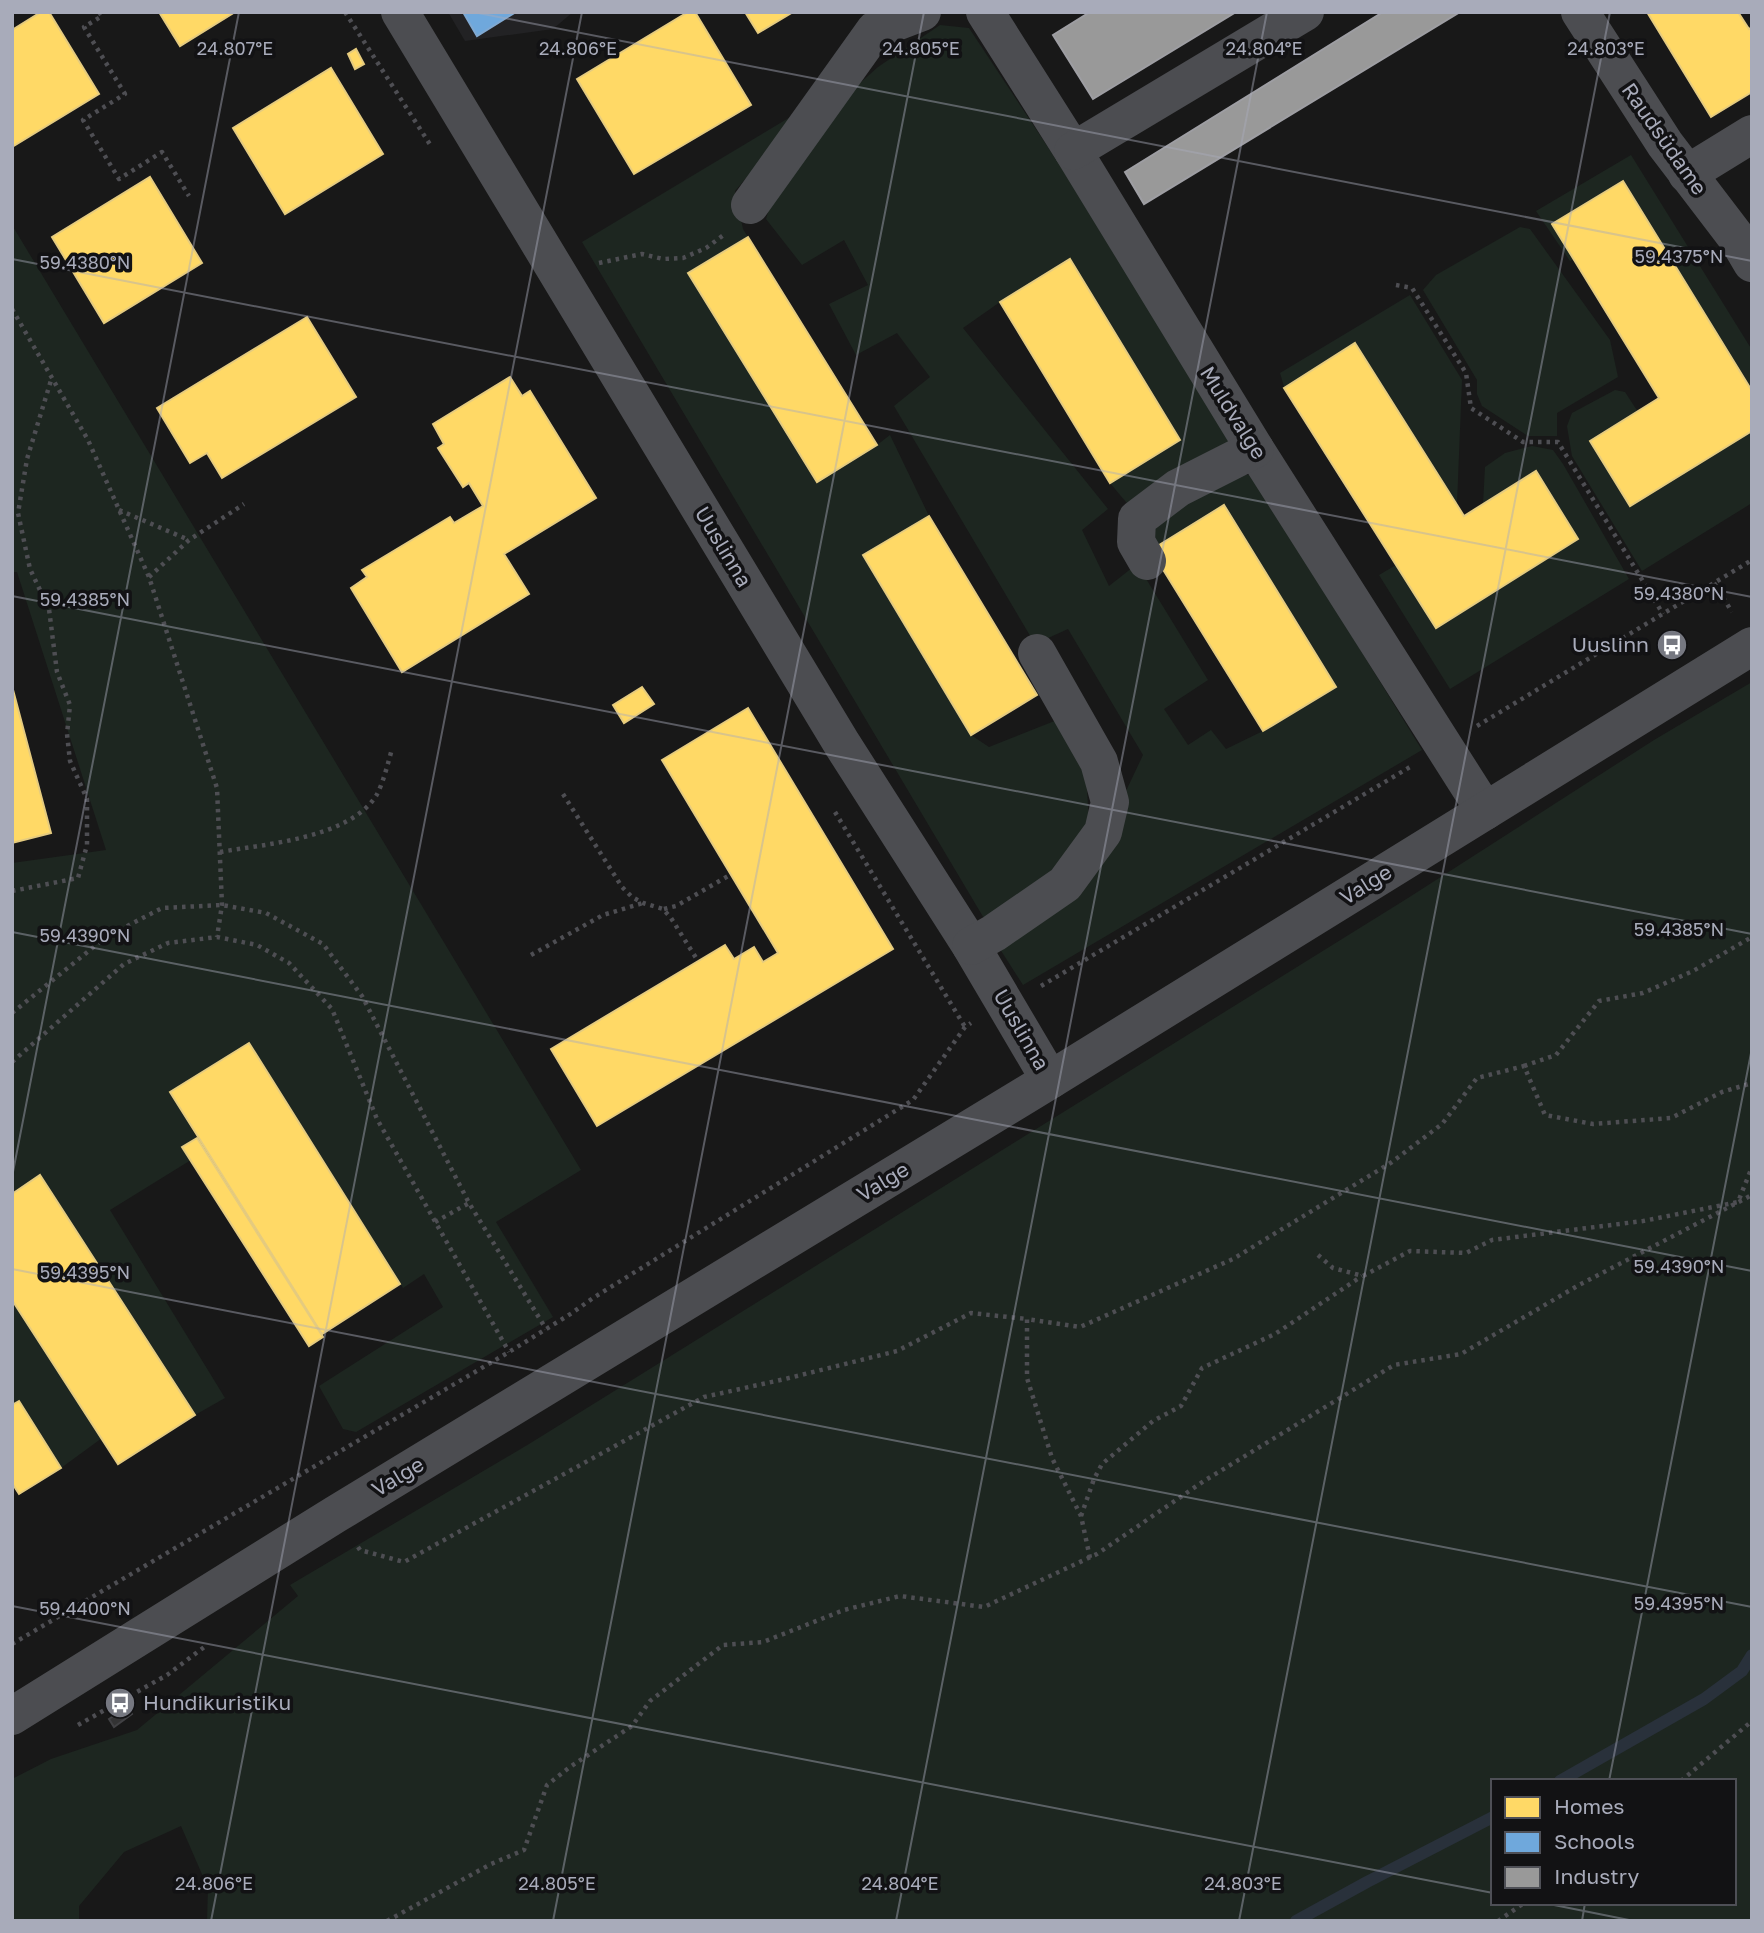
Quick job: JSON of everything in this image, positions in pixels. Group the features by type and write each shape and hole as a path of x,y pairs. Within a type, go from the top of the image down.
{"street":[{"name":"Uuslinna","path":"400,12 842,744 971,946 1050,1080"},
{"path":"750,205 875,30 922,12"},
{"path":"1073,151 1305,12"},
{"name":"Raudsüdame","path":"1580,12 1665,144 1752,263"},
{"name":"Muldvalge","path":"1000,17 1073,151 1255,449 1485,811"},
{"path":"1687,174 1752,135"},
{"path":"1147,561 1136,542 1137,519 1178,488 1255,449"},
{"name":"Valge","path":"12,1716 336,1514 1050,1080 1485,811 1743,631"},
{"path":"971,946 1065,884 1103,832 1110,802 1099,762 1037,653"}],"path":[{"path":"99,12 102,16 84,27 125,94 83,120 119,179 162,152 189,196"},
{"path":"587,261 600,263 642,254 663,259 683,258 706,248 734,227 750,205"},
{"path":"1396,285 1412,288 1466,373 1471,408 1523,442 1558,442 1663,614"},
{"path":"12,309 88,440 149,576 217,788 222,905 217,937"},
{"path":"12,891 78,878 87,845 87,800 70,761 67,734 70,705 57,672 49,609 30,569 18,513 27,459 52,377"},
{"path":"149,576 189,540 244,503"},
{"path":"119,510 189,540"},
{"path":"12,1644 509,1352 913,1100 965,1027 1038,988 1752,560"},
{"path":"1714,583 1743,631"},
{"path":"220,852 317,834 356,817 377,795 392,749"},
{"path":"563,794 622,887 643,903 663,909 676,906 730,875"},
{"path":"531,955 603,915 643,903"},
{"path":"12,1013 106,937 162,908 222,905 266,913 323,944 362,996 469,1203 546,1329"},
{"path":"663,909 698,961"},
{"path":"12,1062 124,964 168,943 217,937 257,945 289,963 332,1009 377,1119 509,1352"},
{"path":"360,1550 404,1562 704,1397 897,1351 971,1312 1080,1327 1233,1259 1392,1162 1442,1124 1477,1078 1556,1055 1599,1001 1643,993 1693,971 1752,937"},
{"path":"1524,1066 1545,1115 1592,1124 1671,1118 1721,1092 1752,1083"},
{"path":"1738,1202 1752,1167"},
{"path":"387,1921 491,1864 524,1850 547,1785 632,1726 650,1701 723,1645 763,1642 844,1610 900,1596 984,1607 1090,1558 1204,1480 1394,1364 1461,1354 1579,1286 1752,1195"},
{"path":"1081,1516 1102,1464 1153,1421 1181,1406 1202,1368 1275,1334 1363,1276 1410,1251 1466,1253 1493,1240 1643,1221 1738,1202"},
{"path":"435,1222 469,1203"},
{"path":"1318,1255 1332,1268 1363,1276"},
{"path":"1027,1319 1027,1378 1052,1458 1081,1516 1090,1558"},
{"path":"73,1728 167,1675"},
{"path":"1683,1779 1752,1721"},
{"path":"1499,1921 1521,1905"}],"shaded area":[{"path":"448,12 573,12 553,29 465,41"},
{"path":"940,25 969,28 1240,437 1131,508 1110,483 1180,440 1069,260 963,328 1108,509 1082,530 1109,586 1137,564 1208,680 1164,709 1188,745 1211,730 1226,749 1263,731 1335,687 1224,506 1151,550 1153,516 1225,475 1253,475 1422,750 1023,985 998,946 1126,791 1143,755 1068,629 1035,644 894,406 930,377 897,333 856,355 829,304 868,285 844,240 802,265 766,219 773,196 850,92 878,67"},
{"path":"807,107 735,191 743,229 748,237 688,274 816,482 890,435 929,516 863,555 971,735 989,747 1057,720 1086,775 1089,821 1057,870 985,920 582,242"},
{"path":"1631,155 1752,350 1752,391 1623,181 1553,224 1574,259 1570,261 1536,211"},
{"path":"12,225 581,1170 496,1222 553,1317 356,1432 343,1429 319,1386 443,1307 424,1274 403,1288 249,1043 170,1092 197,1138 183,1147 191,1160 110,1210 225,1398 195,1415 41,1176 12,1194 12,863 106,850 17,572 12,572"},
{"path":"1520,227 1530,229 1610,340 1618,377 1557,413 1557,436 1528,436 1482,406 1477,394 1477,380 1423,290 1436,275"},
{"path":"1410,295 1462,380 1457,504 1355,344 1285,390 1280,373"},
{"path":"1615,390 1625,392 1638,412 1630,506 1752,431 1752,503 1642,571 1572,456 1567,426 1572,413"},
{"path":"1532,446 1553,450 1629,579 1450,689 1379,575 1396,565 1436,628 1578,539 1536,471 1483,505 1485,467 1505,453"},
{"path":"1752,682 1752,1921 207,1921 208,1888 181,1826 124,1852 79,1906 79,1921 12,1921 12,1779 51,1759 137,1730 298,1596 290,1585 529,1444 1408,898 1654,740"},
{"path":"12,1300 102,1438 61,1468 19,1401 12,1405"}],"building: Homes":[{"path":"41,12 49,12 99,94 12,147 12,30"},
{"path":"159,12 235,12 180,46"},
{"path":"688,12 695,12 751,105 634,174 577,79"},
{"path":"745,12 793,12 758,33"},
{"path":"1647,12 1738,12 1749,29 1752,27 1752,92 1711,117"},
{"path":"356,49 364,64 355,69 348,54"},
{"path":"331,68 383,154 285,214 233,128"},
{"path":"150,177 202,263 104,323 52,237"},
{"path":"1623,181 1752,391 1752,431 1630,506 1590,441 1659,398 1552,224"},
{"path":"748,237 877,445 817,482 688,273"},
{"path":"1070,259 1180,440 1110,483 1000,302"},
{"path":"307,317 356,397 222,478 207,453 190,463 157,408"},
{"path":"1355,343 1464,516 1536,471 1578,539 1436,628 1284,388"},
{"path":"510,377 522,396 530,391 596,498 504,554 529,594 402,672 351,588 367,577 362,570 450,517 454,523 483,506 469,483 463,487 438,448 444,444 433,424"},
{"path":"1224,505 1336,687 1263,731 1151,550"},
{"path":"929,516 1037,695 971,735 863,555"},
{"path":"12,686 51,833 12,843"},
{"path":"642,687 654,704 624,723 613,705"},
{"path":"748,708 893,949 597,1126 551,1049 725,945 734,959 754,947 763,962 778,953 662,760"},
{"path":"249,1043 400,1284 322,1334 170,1092"},
{"path":"197,1138 323,1337 309,1346 182,1147"},
{"path":"40,1175 195,1415 118,1464 12,1300 12,1194"},
{"path":"19,1401 61,1468 19,1494 12,1483 12,1405"}],"building: Schools":[{"path":"463,12 516,12 477,36"}],"building: Industry":[{"path":"1090,12 1236,12 1093,99 1053,35"},
{"path":"1383,12 1460,12 1144,204 1125,172"}],"building: Other":[{"path":"128,1707 132,1714 114,1727 109,1719"}],"waterway":[{"path":"1564,1779 1704,1699 1742,1671 1752,1655"},
{"path":"1296,1921 1491,1818"}],"place":[{"name":"Uuslinn","path":"1672,645"},
{"name":"Hundikuristiku","path":"120,1703"}]}
